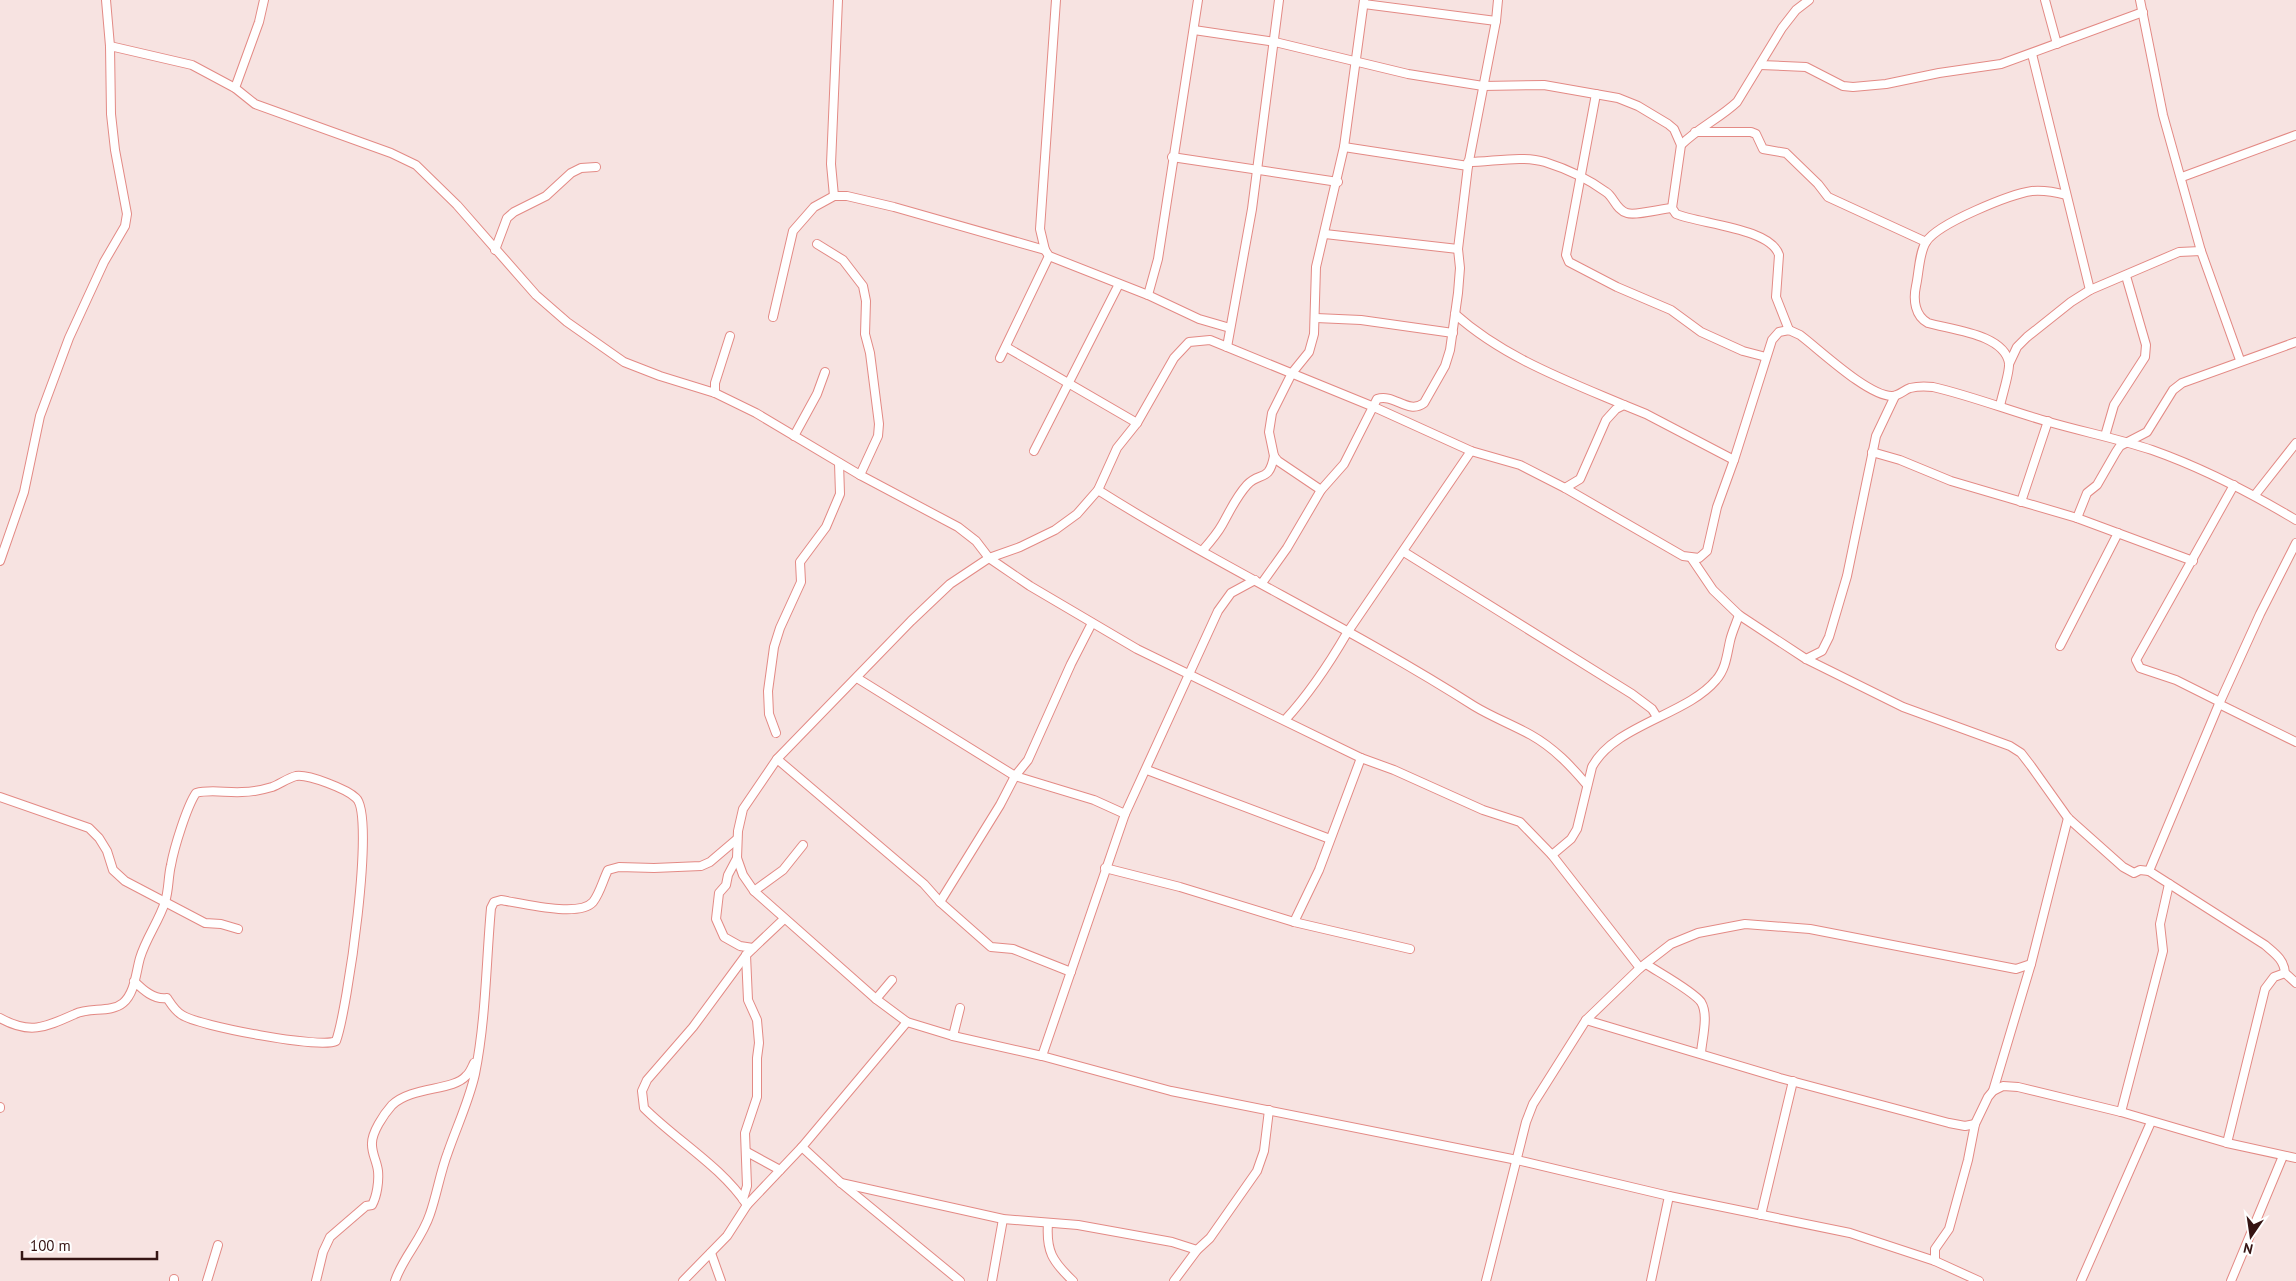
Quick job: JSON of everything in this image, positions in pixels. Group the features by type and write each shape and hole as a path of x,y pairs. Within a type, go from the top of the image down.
{"street":[{"path":"0,561 24,492 40,416 66,347 104,262 125,226 126,203 115,150 111,114 110,46 106,0"},
{"path":"235,88 259,22 264,0"},
{"path":"834,196 831,164 838,0"},
{"path":"1000,358 1047,253 1040,229 1056,0"},
{"path":"1148,295 1158,259 1172,157 1198,0"},
{"path":"1227,347 1257,171 1279,0"},
{"path":"1262,584 1292,541 1321,490 1344,464 1377,399 1387,397 1414,408 1424,403 1445,366 1453,333 1460,268 1458,249 1468,164 1496,21 1498,0"},
{"path":"1681,145 1695,132 1729,110 1737,102 1782,28 1796,10 1809,0"},
{"path":"2045,0 2057,44"},
{"path":"2140,0 2163,114 2201,250 2240,360"},
{"path":"1203,550 1221,527 1245,488 1252,480 1260,478 1269,471 1274,456 1268,432 1272,413 1292,373 1309,352 1316,318 1316,268 1338,182 1364,2 1496,21"},
{"path":"1760,65 1806,67 1843,86 1886,84 1938,73 2001,64 2143,12"},
{"path":"1194,30 1275,42 1356,63 1408,74 1483,86 1544,85 1596,94 1624,101 1657,116 1674,129 1681,145 1672,208 1676,214 1685,218 1741,230 1770,242 1777,248 1779,254 1776,297 1789,330"},
{"path":"110,46 192,65 235,88 255,104 392,153 416,165 458,206 536,295 567,322 624,362 660,376 715,393 794,436 860,476 958,527 976,541 990,558 1030,586 1137,649 1361,758 1394,770 1483,810 1520,822 1552,855 1643,966 1694,995 1701,1003 1704,1017 1700,1053"},
{"path":"2032,54 2090,290"},
{"path":"1596,94 1566,255 1569,262 1617,287 1671,310 1707,335 1743,351 1766,357"},
{"path":"1695,132 1751,132 1756,134 1763,148 1786,153 1818,184 1828,197 1926,242"},
{"path":"2182,177 2296,135"},
{"path":"1344,147 1468,164 1528,159 1544,162 1580,175 1608,193 1625,213 1632,214 1654,209 1672,208"},
{"path":"1172,157 1338,182"},
{"path":"495,250 507,218 514,212 546,196 571,173 581,168 596,168"},
{"path":"2009,364 2002,349 1987,339 1944,328 1922,320 1918,313 1914,295 1926,242 1934,234 1959,218 2026,192 2046,190 2066,195"},
{"path":"773,317 793,231 814,207 834,196 847,196 894,207 1047,253 1148,295 1191,316 1230,328"},
{"path":"1325,234 1458,249"},
{"path":"817,244 842,260 863,286 866,301 865,334 871,362 879,424 878,436 860,476"},
{"path":"2000,406 2009,364 2017,347 2071,302 2090,290 2179,252 2201,250"},
{"path":"2104,436 2114,405 2145,357 2146,345 2126,276"},
{"path":"1034,451 1119,284"},
{"path":"1455,314 1468,326 1525,361 1646,414 1734,460"},
{"path":"1316,318 1361,320 1453,333"},
{"path":"1979,1281 1935,1261 1850,1233 1669,1196 1517,1160 1171,1091 1042,1056 953,1036 907,1022 876,999 754,891 743,875 737,858 737,839 743,809 777,759 911,621 950,584 990,558 1020,547 1055,530 1077,514 1098,490 1117,448 1137,423 1174,358 1189,342 1210,340 1374,407 1471,451 1520,465 1565,488 1683,556 1692,558 1699,558 1707,551 1717,507 1772,340 1780,332 1789,330 1800,335 1871,389 1885,395 1895,396 1908,389 1922,386 1933,387 2048,421 2128,442 2234,485 2255,495 2296,520"},
{"path":"715,393 715,383 730,336"},
{"path":"2077,518 2087,493 2097,485 2120,446 2146,432 2152,426 2173,390 2182,383 2240,360 2296,342"},
{"path":"1006,347 1137,423"},
{"path":"794,436 817,394 826,372"},
{"path":"1806,659 1822,650 1829,637 1847,576 1876,436 1895,396"},
{"path":"1565,488 1580,479 1606,420 1616,409 1624,404"},
{"path":"2021,502 2048,421"},
{"path":"2255,495 2296,443"},
{"path":"1285,720 1303,700 1471,451"},
{"path":"1872,452 1900,460 1951,481 2077,518 2193,562"},
{"path":"1274,456 1290,470 1321,490"},
{"path":"776,733 769,714 768,691 774,647 800,582 800,562 826,527 840,494 839,463"},
{"path":"2234,485 2193,562 2139,653 2137,664 2140,668 2176,680 2296,742"},
{"path":"1098,490 1140,516 1347,633 1433,678 1505,724 1531,735 1565,759 1587,785"},
{"path":"2060,646 2118,534"},
{"path":"2149,871 2219,703 2260,614 2296,543"},
{"path":"1404,552 1632,694 1652,709 1657,717"},
{"path":"1692,558 1714,590 1739,615 1806,659 1903,707 2021,753 2046,784 2068,818 2123,868 2134,873 2140,870 2149,871 2264,945 2278,956 2285,973 2296,983"},
{"path":"1042,1056 1125,814 1147,770 1188,674 1224,600 1231,593 1254,580"},
{"path":"1552,855 1571,839 1577,829 1587,785 1596,759 1606,749 1657,717 1693,698 1716,680 1723,670 1739,615"},
{"path":"940,902 1000,805 1015,776 1028,760 1071,664 1092,623"},
{"path":"857,678 1015,776 1094,800 1125,814"},
{"path":"1294,922 1319,870 1361,758"},
{"path":"777,759 924,884 940,902 991,947 1013,949 1071,972"},
{"path":"1147,770 1330,839"},
{"path":"0,1018 27,1028 48,1026 82,1011 120,1005 130,994 134,981 146,942 165,902 173,856 196,793 242,792 263,789 301,776 341,789 359,801 364,820 364,830 354,948 342,1019 336,1041 327,1044 309,1042 236,1030 191,1019 175,1009 167,998 161,999 146,993 134,981"},
{"path":"0,797 89,828 99,838 116,874 129,884 205,923 238,928"},
{"path":"1935,1261 1936,1246 1949,1229 1968,1160 1975,1124 1993,1091 2030,964 2036,950 2048,889 2068,818"},
{"path":"395,1281 404,1261 424,1231 446,1159 468,1098 478,1058 484,1011 490,908 494,902 501,900 560,908 584,908 592,902 608,870 619,867 701,866 710,862 737,839"},
{"path":"754,891 783,870 802,845"},
{"path":"737,858 728,875 726,885 719,893 716,919 724,937 740,946 753,948"},
{"path":"1105,868 1180,887 1294,922 1410,949"},
{"path":"2121,1112 2163,950 2160,924 2169,884"},
{"path":"745,1202 732,1186 662,1126 644,1108 642,1091 646,1080 693,1026 746,955 784,919"},
{"path":"1486,1281 1533,1104 1586,1020 1643,966 1671,944 1698,933 1745,924 1810,929 1895,947 2016,968 2030,964"},
{"path":"745,1202 747,1152 745,1134 757,1097 759,1043 757,1020 748,1000 746,955"},
{"path":"2227,1143 2266,989 2274,977 2285,973"},
{"path":"876,999 892,980"},
{"path":"953,1036 960,1008"},
{"path":"1586,1020 1628,1034 1793,1081 1949,1123 1965,1126 1975,1124"},
{"path":"683,1281 727,1236 745,1202 802,1147 907,1022"},
{"path":"316,1281 323,1252 330,1237 366,1206 372,1205 375,1200 378,1172 372,1141 383,1118 392,1105 402,1098 429,1088 453,1084 466,1077 478,1058"},
{"path":"1761,1215 1793,1081"},
{"path":"1993,1091 2004,1086 2018,1087 2121,1112 2227,1143 2296,1158"},
{"path":"1174,1281 1197,1250 1210,1238 1257,1171 1264,1151 1269,1110"},
{"path":"2081,1281 2151,1122"},
{"path":"802,1147 960,1281"},
{"path":"747,1152 780,1170"},
{"path":"2231,1281 2283,1156"},
{"path":"841,1182 1003,1219 1078,1225 1172,1242 1197,1250"},
{"path":"1651,1281 1669,1196"},
{"path":"992,1281 1003,1219"},
{"path":"1048,1223 1047,1243 1054,1260 1073,1281"},
{"path":"207,1281 218,1245"},
{"path":"711,1253 721,1281"}]}
